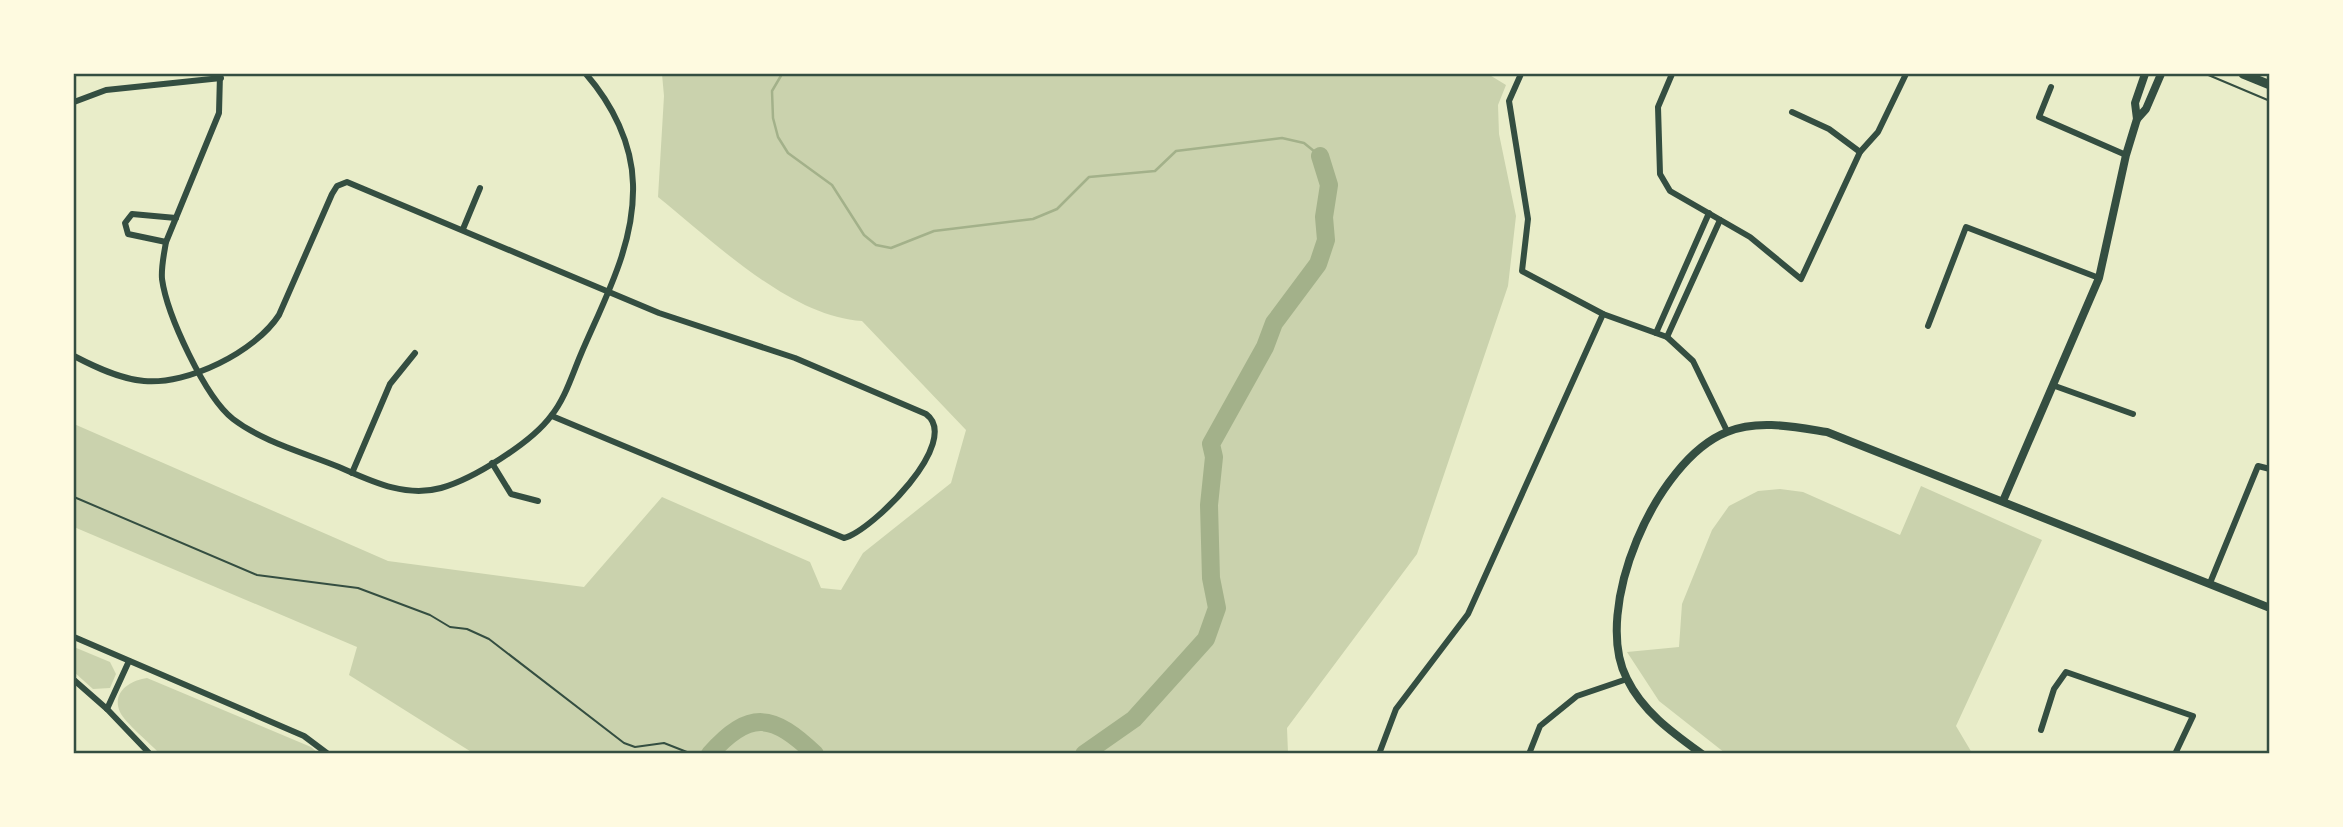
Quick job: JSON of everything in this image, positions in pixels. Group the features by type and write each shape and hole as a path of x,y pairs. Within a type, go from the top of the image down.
{"main road":[{"path":"2243,74 2270,85"}],"street":[{"path":"74,102 106,90 220,76 219,113 166,242 162,264 164,286 198,371 214,399 241,424 395,489 428,491 457,482 492,463 536,432 552,416 608,292 627,240 633,183 620,125 586,74"},
{"path":"1521,74 1509,101 1528,219 1522,271 1603,314 1667,337 1693,361 1727,431"},
{"path":"1672,74 1658,107 1660,174 1670,191 1750,237 1801,279 1860,152 1878,132 1906,74"},
{"path":"2003,501 2055,386 2099,278 2126,155 2137,119 2135,103 2145,74"},
{"path":"2137,119 2146,109 2161,74"},
{"path":"2051,87 2039,117 2126,155"},
{"path":"1792,112 1829,130 1860,152"},
{"path":"74,356 121,376 142,381 167,380 198,371 244,350 274,323 332,194 341,183 360,185 670,317 795,358 926,414 936,425 935,438 915,478 857,533 844,538 552,416"},
{"path":"463,229 480,188"},
{"path":"1657,333 1709,213"},
{"path":"166,242 128,234 125,223 132,214 176,218"},
{"path":"1667,337 1720,220"},
{"path":"1928,326 1966,227 2099,278"},
{"path":"1379,754 1396,709 1468,614 1603,314"},
{"path":"352,473 390,384 415,353"},
{"path":"2055,386 2133,414"},
{"path":"1702,754 1659,722 1627,679 1617,649 1615,623 1619,592 1629,564 1651,513 1677,468 1700,448 1727,431 1775,424 1827,432 2270,608"},
{"path":"492,463 511,494 538,501"},
{"path":"2210,583 2258,466 2270,469"},
{"path":"74,638 304,736 328,754"},
{"path":"107,709 128,661"},
{"path":"2041,730 2054,689 2066,672 2193,716 2175,754"},
{"path":"1529,754 1540,726 1577,696 1627,679"},
{"path":"74,680 107,709 150,754"}],"path":[{"path":"2206,74 2270,101"},
{"path":"74,496 257,575 358,588 430,615 450,627 467,629 489,639 624,743 635,747 664,743 692,754"}],"green space":[{"path":"662,74 1488,74 1506,85 1498,105 1499,134 1516,216 1508,286 1417,554 1287,728 1288,753 473,753 349,675 357,647 74,527 74,424 388,561 584,587 662,497 810,562 821,588 841,590 863,553 951,483 966,430 862,321 835,316 780,292 728,255 658,197 664,96"},
{"path":"1921,486 2042,540 1956,726 1972,753 1725,753 1659,701 1627,652 1679,647 1682,604 1712,530 1729,506 1758,491 1780,489 1803,492 1900,535"},
{"path":"74,647 110,662 116,674 110,688 93,689 74,672"},
{"path":"147,678 311,747 318,753 159,753 127,722 118,705 120,693 124,688"}],"waterway":[{"path":"782,74 772,91 773,118 778,137 788,153 832,185 864,235 876,245 891,248 934,231 1033,219 1057,209 1089,177 1155,171 1176,151 1282,138 1304,143 1320,156"},
{"path":"1084,754 1134,719 1206,639 1217,608 1211,578 1209,505 1214,457 1211,444 1265,347 1274,323 1318,264 1326,240 1324,217 1329,185 1320,156"},
{"path":"710,754 737,729 762,722 786,731 815,754"}]}
